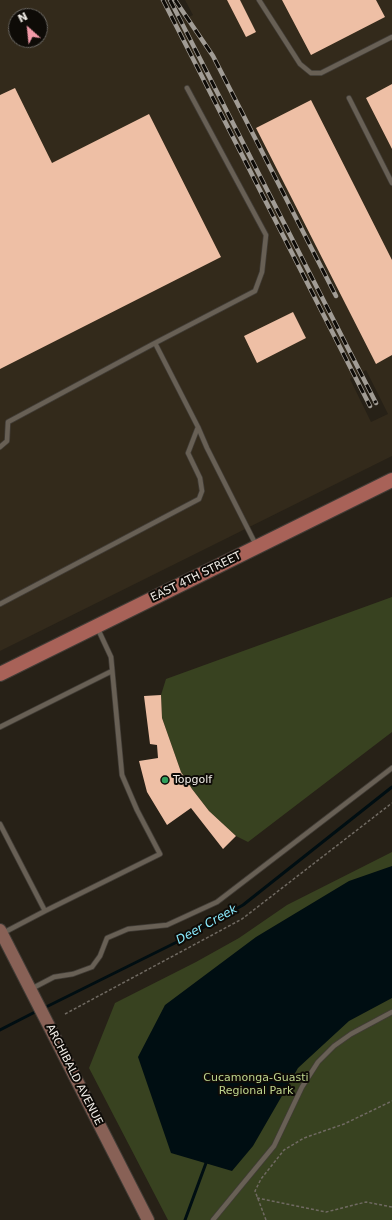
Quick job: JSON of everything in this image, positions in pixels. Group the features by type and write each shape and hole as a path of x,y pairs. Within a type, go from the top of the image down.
{"main road":[{"name":"EAST 4TH STREET","path":"0,674 392,480"},
{"name":"ARCHIBALD AVENUE","path":"1,932 148,1220"}],"lane":[{"path":"259,0 300,64 311,73 321,73 392,37"},
{"path":"0,448 7,441 8,422 154,343 256,291 262,272 266,235 187,88"},
{"path":"348,98 392,183"},
{"path":"154,343 198,427 207,448 257,546"},
{"path":"0,604 199,499 202,490 200,478 188,453 198,427"},
{"path":"1,932 160,854 137,810 122,776 111,657 96,626"},
{"path":"0,727 112,671"},
{"path":"30,989 54,977 73,974 92,967 100,956 107,938 128,929 167,925 217,902 392,768"},
{"path":"0,824 44,911"},
{"path":"213,1220 274,1146 302,1087 318,1062 334,1046 350,1034 392,1012"}],"path":[{"path":"65,1014 242,919 392,803"},
{"path":"266,1220 254,1191 284,1150 304,1138 344,1124 392,1101"},
{"path":"257,1198 326,1212 366,1202 392,1207"}],"shaded area":[{"path":"0,0 161,0 173,24 193,15 185,0 392,0 392,456 0,651","holes":["366,370 388,414 371,422 350,379"]},
{"path":"392,866 392,998 349,1021 298,1068 253,1146 232,1171 171,1153 138,1057 165,1005 256,937 349,881"}],"green space":[{"path":"392,597 392,732 248,842 236,836 209,811 181,772 162,718 161,695 166,679"},
{"name":"Cucamonga-Guasti Regional Park","path":"392,852 392,1220 168,1220 89,1068 115,1003 196,962 239,938 287,905"}],"building":[{"path":"227,0 240,0 256,32 246,37"},
{"path":"282,0 376,0 385,17 311,55"},
{"path":"392,84 392,149 366,98"},
{"path":"15,88 52,163 149,114 221,257 0,369 0,95"},
{"path":"311,100 392,260 392,355 376,364 256,128"},
{"path":"293,312 306,338 257,363 244,336"},
{"name":"Topgolf","path":"161,695 162,718 181,772 209,811 236,836 223,849 191,808 167,825 147,792 139,761 158,758 157,745 150,744 144,696"}],"waterway":[{"name":"Deer Creek","path":"42,1009 183,939 243,905 392,787"},
{"name":"Deer Creek","path":"0,1030 37,1011"},
{"path":"185,1220 206,1163"}],"railway":[{"path":"163,0 370,406"},
{"path":"170,0 376,403"},
{"path":"175,0 213,56 336,296"}],"place":[{"name":"Topgolf","path":"165,780"}]}
